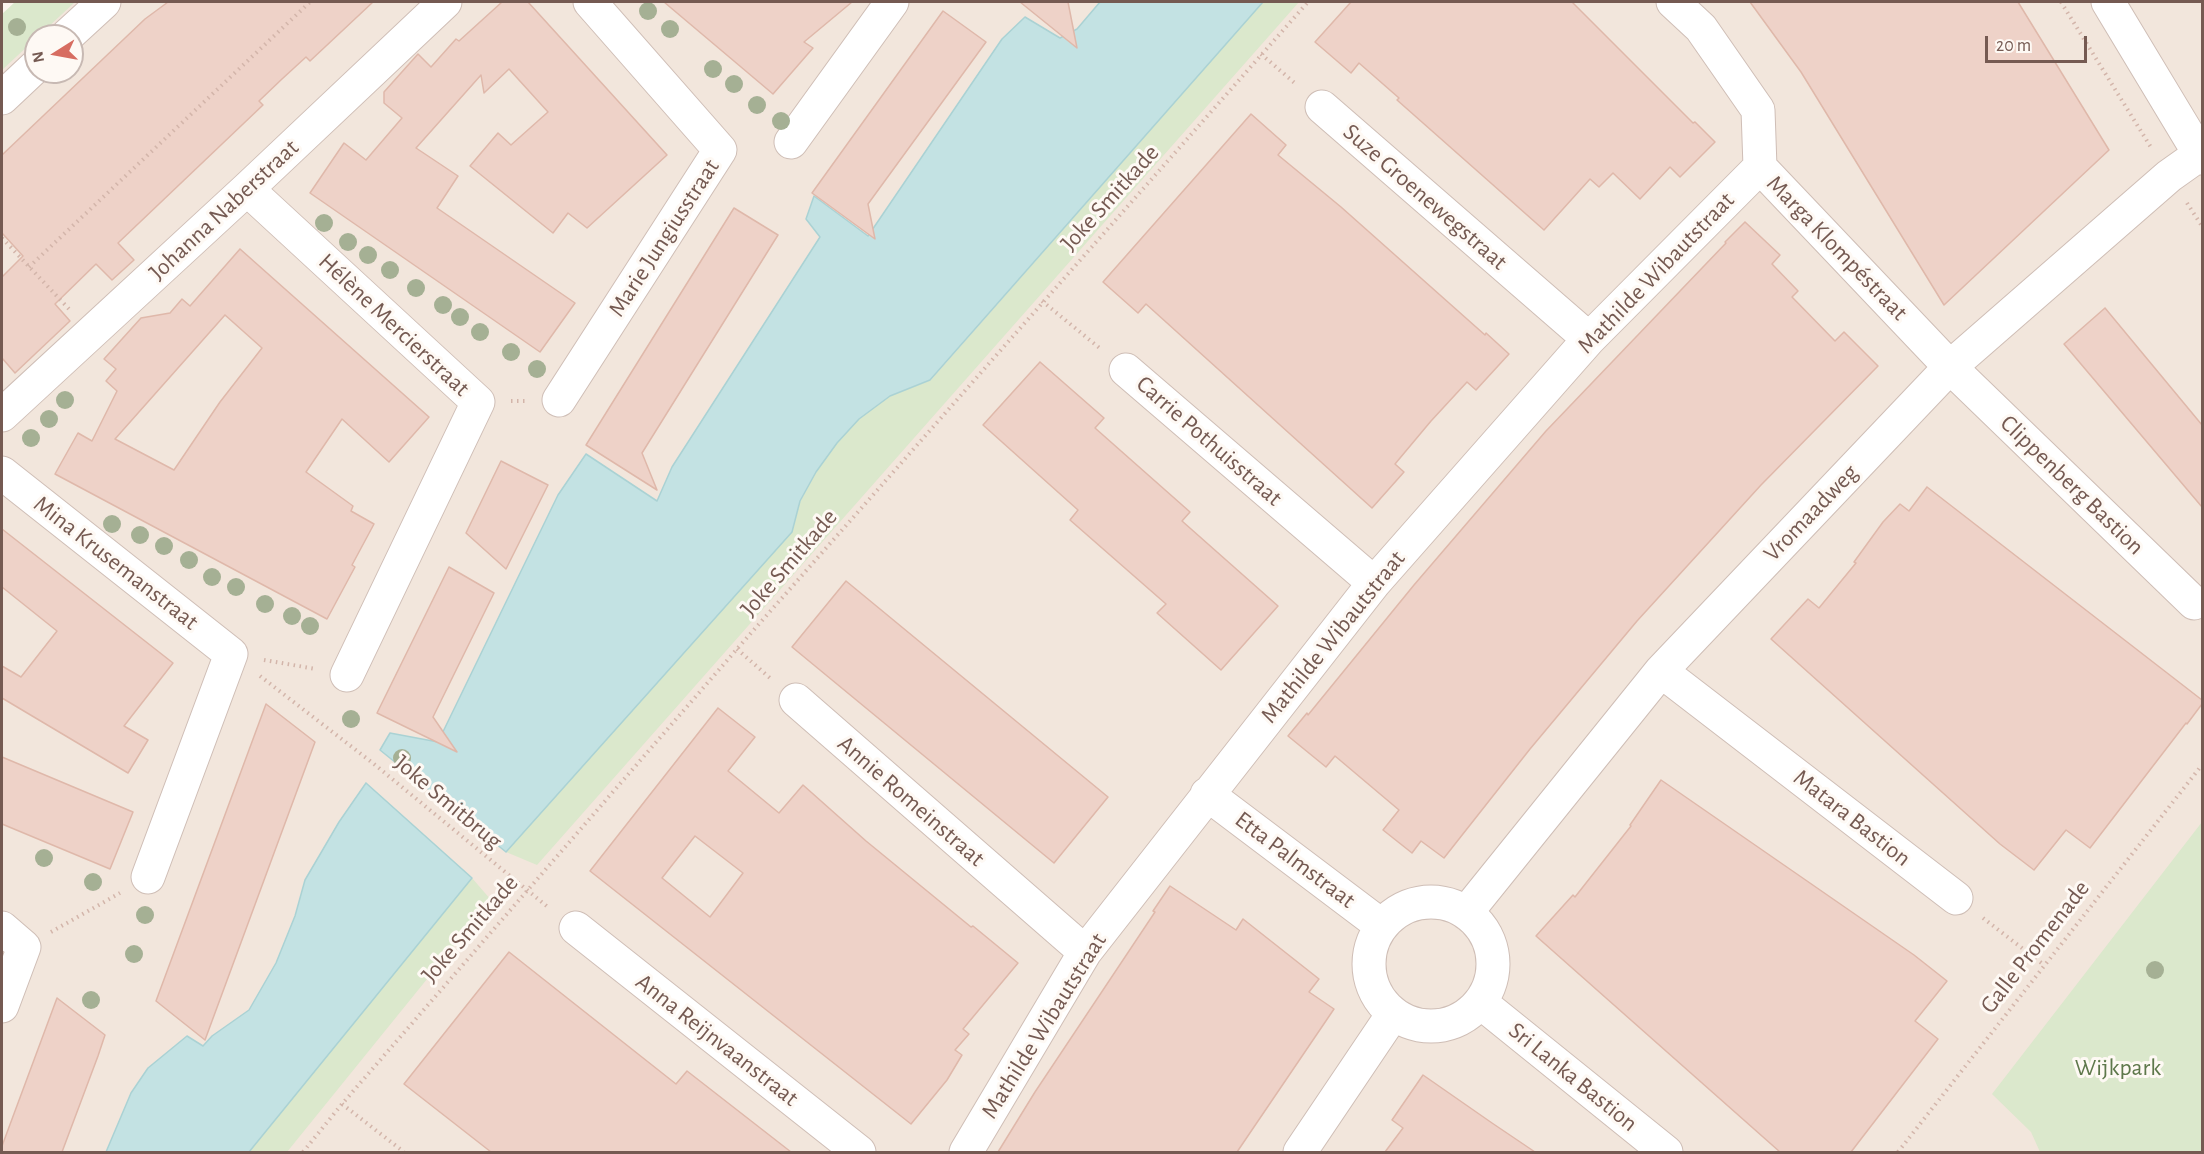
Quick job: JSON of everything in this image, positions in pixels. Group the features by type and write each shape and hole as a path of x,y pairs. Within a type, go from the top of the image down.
{"street":[{"path":"80,24 104,2"},
{"name":"Johanna Naberstraat","path":"2,415 445,2"},
{"name":"Marie Jungiusstraat","path":"559,400 720,150 590,2"},
{"path":"791,142 892,2"},
{"name":"Marga Klompéstraat","path":"1673,2 1701,28 1758,110 1760,167 1950,367"},
{"path":"2108,2 2201,156"},
{"path":"2,98 24,77"},
{"name":"Suze Groenewegstraat","path":"1322,107 1589,339"},
{"name":"Vromaadweg","path":"1466,913 1661,671 1950,367 2169,176 2201,156"},
{"name":"Mathilde Wibautstraat","path":"966,1152 1085,952 1374,583 1589,339 1760,167"},
{"name":"Hélène Mercierstraat","path":"247,189 478,402 347,675"},
{"name":"Clippenberg Bastion","path":"1950,367 2194,603"},
{"name":"Carrie Pothuisstraat","path":"1126,370 1374,583"},
{"name":"Mina Krusemanstraat","path":"2,473 231,654"},
{"path":"148,877 231,654"},
{"name":"Matara Bastion","path":"1661,671 1956,898"},
{"name":"Annie Romeinstraat","path":"796,700 1085,952"},
{"name":"Etta Palmstraat","path":"1207,794 1382,926"},
{"path":"1426,902 1447,904 1466,913 1485,934 1491,953 1492,972 1488,988 1480,1002 1469,1013 1455,1021 1438,1026 1420,1026 1393,1014 1379,999 1371,980 1369,966 1370,952 1382,926 1402,909 1426,902"},
{"name":"Anna Reijnvaanstraat","path":"576,928 859,1152"},
{"path":"2,1006 13,938"},
{"name":"Sri Lanka Bastion","path":"1480,1002 1666,1152"},
{"path":"1300,1152 1393,1014"}],"path":[{"path":"29,267 310,2"},
{"name":"Joke Smitkade","path":"303,1152 342,1104 737,649 1308,2"},
{"path":"2061,2 2202,226"},
{"name":"Suze Groenewegstraat","path":"1261,54 1322,107"},
{"path":"2,238 92,333"},
{"name":"Carrie Pothuisstraat","path":"1042,302 1126,370"},
{"path":"478,402 559,400"},
{"path":"737,649 796,700"},
{"path":"231,654 347,675"},
{"name":"Joke Smitbrug","path":"231,654 374,764 527,891"},
{"name":"Galle Promenade","path":"1898,1152 2202,765"},
{"path":"13,938 148,877"},
{"path":"1956,898 2044,965"},
{"path":"342,1104 404,1152"}],"shaded area":[{"path":"41,2 2202,2 2202,1152 2,1152 2,38"}],"green space":[{"path":"15,2 75,2 51,24 24,24 24,50 2,70 2,14"},
{"path":"1263,2 1299,2 537,865 506,852 792,532 800,502 816,472 836,443 859,419 890,396 931,380"},
{"name":"Wijkpark","path":"2202,822 2202,1152 2040,1152 2031,1132 1992,1094"},
{"path":"472,878 491,900 287,1152 249,1152"}],"water":[{"path":"1100,2 1263,2 930,380 890,396 859,419 837,443 816,472 800,501 792,532 506,852 380,750 390,733 438,742 558,495 586,454 657,501 672,467 820,237 806,219 814,196 868,236 1002,39 1025,17 1060,38 1077,29"},
{"path":"366,783 472,878 249,1152 106,1152 131,1093 148,1068 187,1036 203,1046 212,1036 249,1010 276,963 295,916 305,880 339,822"}],"building":[{"path":"168,2 373,2 310,61 306,57 282,79 259,101 263,105 118,243 134,260 112,280 96,264 55,304 70,321 15,373 2,358 2,277 23,256 2,233 2,155 77,84 84,84 84,77 145,19"},
{"path":"502,2 528,2 667,155 587,228 568,213 553,233 470,166 498,133 511,145 548,112 509,69 484,93 481,75 416,148 458,176 437,208 575,303 540,352 310,193 344,143 366,160 402,118 384,103 384,92 418,54 431,67 456,39 459,41"},
{"path":"664,2 852,2 804,42 813,48 773,94"},
{"path":"1020,2 1068,2 1077,48"},
{"path":"1351,2 1572,2 1693,123 1695,122 1715,142 1680,177 1670,167 1640,199 1613,173 1599,187 1590,179 1544,230 1397,100 1399,98 1359,63 1351,73 1315,42"},
{"path":"1750,2 2018,2 2109,150 1944,305 1801,72"},
{"path":"943,11 986,42 868,204 875,239 812,193"},
{"path":"1251,114 1286,145 1278,155 1509,354 1476,390 1467,382 1431,421 1395,464 1404,472 1372,508 1146,304 1138,313 1103,282"},
{"path":"734,208 778,235 642,453 657,490 586,445"},
{"path":"1745,222 1780,255 1772,264 1798,291 1792,297 1835,341 1844,332 1878,366 1761,485 1637,621 1530,749 1444,858 1421,841 1412,853 1383,830 1399,810 1335,756 1326,767 1288,736 1546,431"},
{"path":"240,249 429,417 389,462 342,419 306,472 353,506 351,511 374,524 352,565 355,567 327,619 55,474 78,433 92,441 117,391 106,381 116,369 104,359 141,318 170,313 182,299 190,306","holes":["225,315 262,348 220,402 174,470 115,439"]},
{"path":"2105,308 2202,425 2202,507 2064,344"},
{"path":"1040,362 1104,418 1095,428 1190,512 1182,521 1278,606 1221,670 1157,613 1166,604 1070,520 1078,510 983,425"},
{"path":"501,461 548,485 506,569 466,533"},
{"path":"1927,487 2202,700 2202,704 2187,724 2090,848 2066,830 2034,870 2000,844 1771,639 1808,599 1819,608 1856,563 1854,562 1883,522 1900,504 1909,511"},
{"path":"2,529 173,663 124,726 148,740 128,773 2,698 2,666 21,677 57,631 2,587"},
{"path":"449,567 494,593 433,717 457,752 377,713"},
{"path":"846,581 1108,797 1054,863 792,647"},
{"path":"266,704 315,742 205,1040 156,1001"},
{"path":"718,708 755,737 728,771 779,813 803,785 866,841 1018,963 963,1029 969,1034 955,1050 962,1055 947,1080 911,1124 590,871","holes":["695,836 743,873 710,917 662,878"]},
{"path":"2,757 133,812 110,869 2,824"},
{"path":"1661,780 1914,955 1947,981 1915,1021 1938,1039 1851,1152 1780,1152 1536,936 1573,895 1575,897 1631,826"},
{"path":"1170,886 1236,930 1243,919 1319,979 1309,992 1334,1009 1237,1152 998,1152 1035,1092 1155,912 1153,911"},
{"path":"509,952 676,1084 687,1071 791,1152 491,1152 404,1084"},
{"path":"57,998 105,1035 98,1056 62,1152 2,1152 2,1146"},
{"path":"1423,1075 1535,1152 1385,1152 1403,1128 1392,1120"}]}
